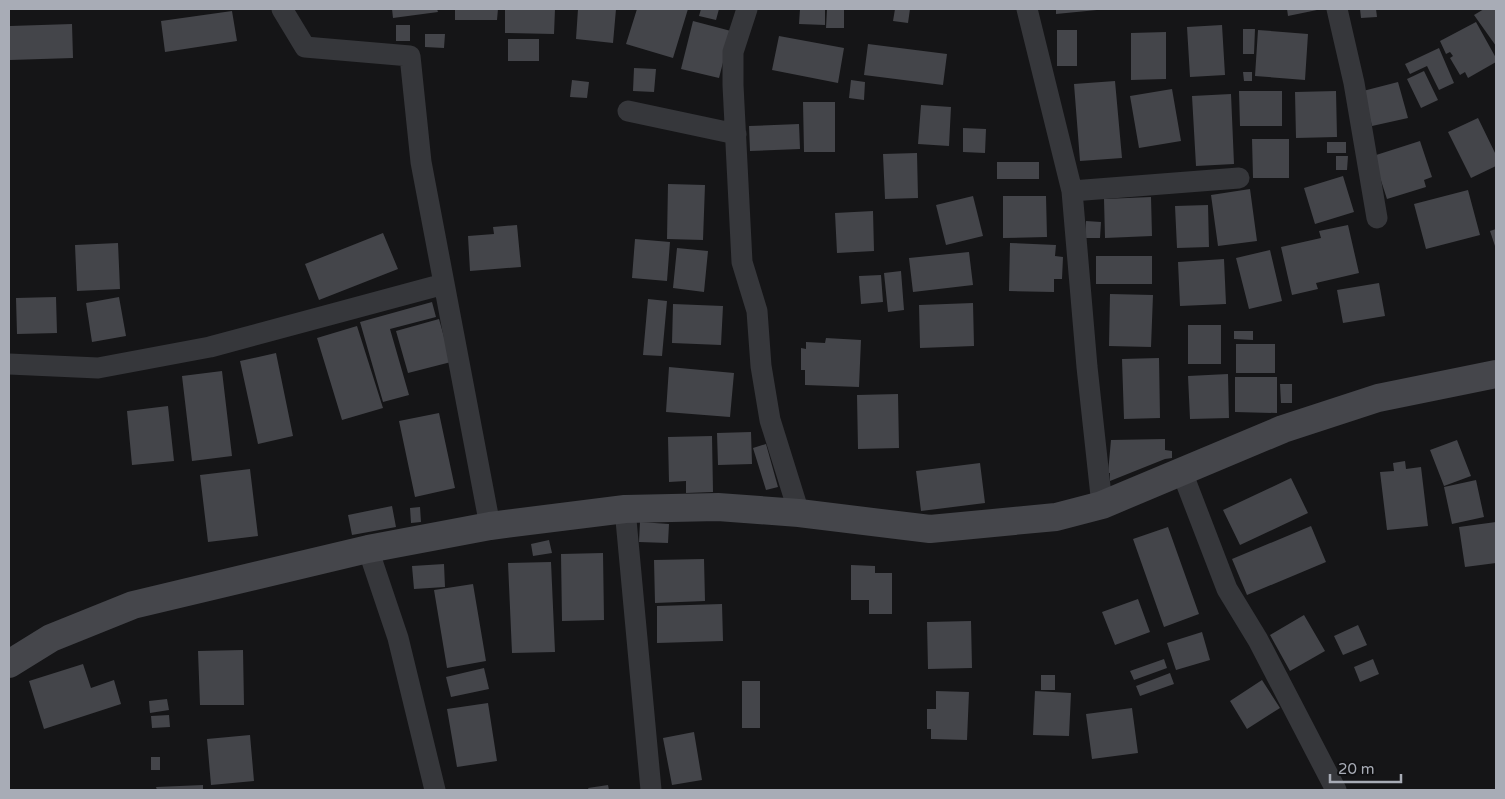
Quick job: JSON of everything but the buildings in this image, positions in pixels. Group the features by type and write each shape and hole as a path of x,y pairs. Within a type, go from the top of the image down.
{"street":[{"path":"282,9 305,47 410,56 421,162 490,526"},
{"path":"747,9 733,52 742,262 757,311 761,366 770,420 799,513"},
{"path":"1027,9 1072,191 1102,505"},
{"path":"1337,9 1354,83 1377,218"},
{"path":"628,112 736,134"},
{"path":"1072,191 1239,178"},
{"path":"9,364 98,368 210,347 444,284"},
{"path":"9,664 51,638 133,605 368,549 490,526 625,509 718,507 799,513 930,529 1056,517 1102,505 1283,429 1378,398 1496,374"},
{"path":"1182,472 1227,589 1258,640 1336,790"},
{"path":"625,509 651,790"},
{"path":"368,549 398,638 435,790"}]}
